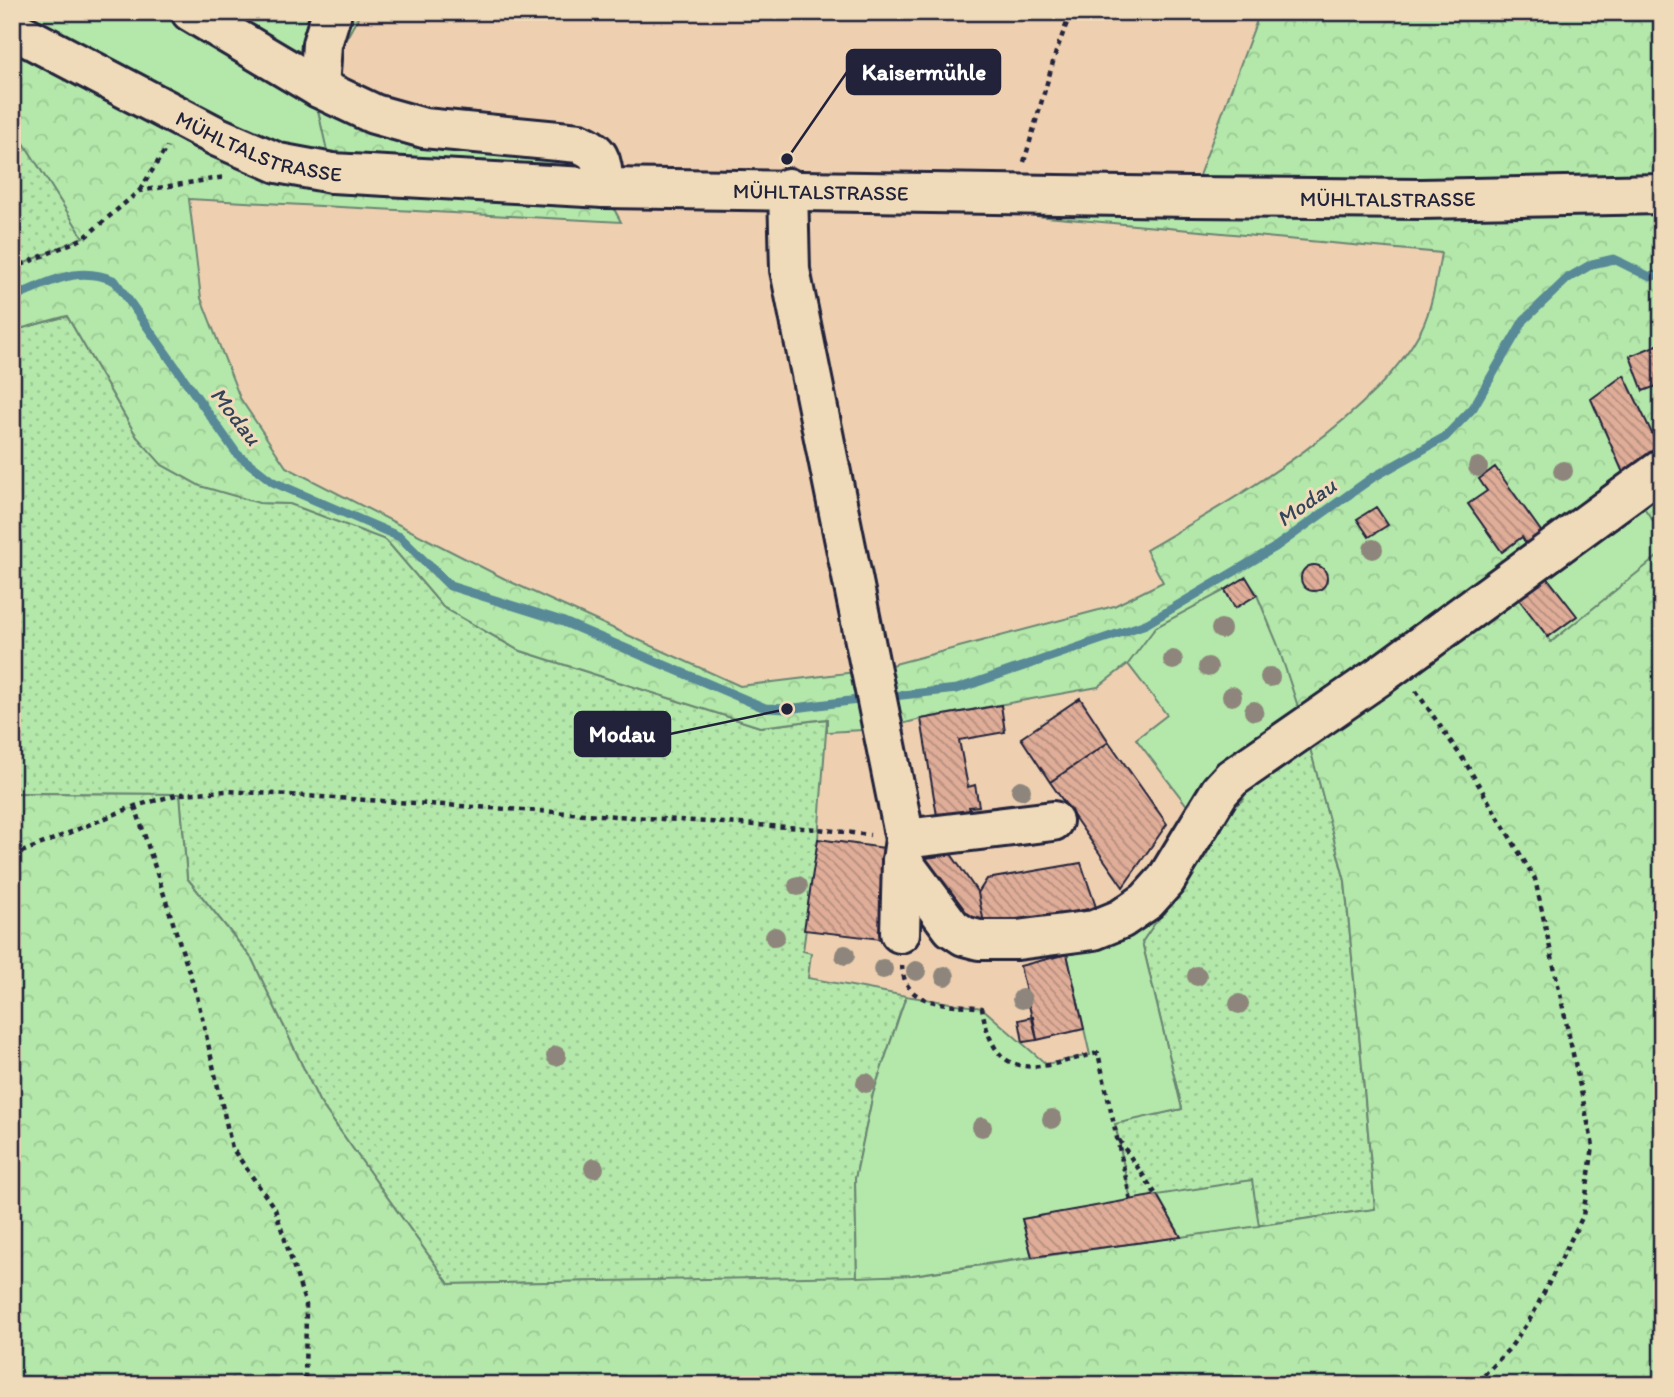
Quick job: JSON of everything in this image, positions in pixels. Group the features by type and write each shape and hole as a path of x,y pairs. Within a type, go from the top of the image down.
{"street":[{"path":"319,88 322,44 332,12"},
{"path":"199,14 319,88 374,114 424,128 579,143 595,150 601,161 604,188"},
{"name":"MÜHLTALSTRASSE","path":"12,29 218,137 278,163 375,177 604,188 788,188 1422,199 1662,194"},
{"path":"788,188 790,270 872,670 904,850 900,933"},
{"path":"904,850 952,928 979,940 1017,940 1094,930 1121,919 1147,901 1166,880 1220,791 1232,778 1378,677 1662,469"},
{"path":"904,850 1053,821"}],"path":[{"path":"1015,192 1056,51 1071,12"},
{"path":"12,269 84,238 139,191 172,138"},
{"path":"139,191 234,176"},
{"path":"1378,677 1405,675 1465,762 1535,879 1593,1146 1583,1216 1532,1317 1510,1349 1474,1385"},
{"path":"12,856 135,806 180,794 227,791 818,829 904,850"},
{"path":"135,806 197,996 232,1148 275,1209 306,1305 306,1385"},
{"path":"900,933 902,978 910,993 916,998 982,1008 987,1038 1002,1057 1016,1066 1030,1067 1098,1053 1131,1201"},
{"path":"1117,1136 1155,1193"}],"green space":[{"path":"12,12 332,12 316,102 332,173"},
{"path":"332,12 361,12 319,88 579,143 621,222 189,199 201,298 240,398 286,467 511,582 740,686 872,670 1114,606 1163,582 1146,550 1259,482 1298,455 1370,396 1399,363 1425,322 1441,253 1036,216 1015,192 1191,197 1260,12 1662,12 1662,1385 12,1385 12,793 180,794 187,878 252,959 319,1101 449,1284 912,1275 1375,1209 1345,881 1305,729 1168,715 1128,664 1098,687 921,719 882,729 827,732 827,719 760,727 518,650 443,607 386,540 290,504 259,503 200,486 162,465 137,437 67,316 12,331 12,269 83,237 12,124 12,29 331,172 316,102"},
{"path":"12,124 84,238 12,269"},
{"path":"67,316 137,437 259,503 290,504 386,540 443,607 518,650 760,727 827,719 818,839 803,951 811,953 808,978 906,996 873,1094 855,1179 857,1277 449,1284 319,1101 252,959 187,878 180,794 12,793 12,331"},
{"path":"1632,490 1662,534 1662,553 1551,642 1548,637 1576,615 1542,571"},
{"path":"1225,590 1235,608 1257,595 1277,643 1305,728 1195,816 1136,739 1167,715 1128,664 1156,627"},
{"path":"1305,728 1345,881 1375,1209 1032,1257 1022,1219 1131,1201 1115,1123 1182,1109 1142,942 1226,813 1244,799 1232,777"},
{"path":"1171,900 1142,942 1182,1109 1115,1124 1131,1201 1022,1219 1032,1257 912,1275 857,1277 855,1179 873,1094 906,996 982,1008 1046,1064 1090,1055 1064,941"},
{"path":"1252,1180 1259,1226 1181,1237 1157,1195"}],"building":[{"path":"1662,343 1662,384 1643,391 1630,356"},
{"path":"1624,375 1661,452 1627,482 1591,399"},
{"path":"1495,467 1543,534 1527,545 1522,537 1502,552 1468,504 1487,491 1479,479"},
{"path":"1662,481 1662,526 1648,485"},
{"path":"1376,507 1388,525 1369,537 1357,519"},
{"path":"1314,565 1323,569 1327,578 1323,587 1314,591 1305,587 1301,578 1305,569"},
{"path":"1542,571 1577,616 1548,637 1514,593"},
{"path":"1246,577 1257,595 1235,608 1225,590"},
{"path":"1080,698 1109,742 1050,782 1021,738"},
{"path":"1001,705 1005,732 959,740 968,787 975,785 979,806 969,807 972,822 939,828 921,719"},
{"path":"1109,742 1167,824 1123,887 1050,782"},
{"path":"818,839 900,850 889,940 804,930"},
{"path":"951,854 978,893 986,933 950,919 913,860"},
{"path":"1081,863 1096,907 986,933 978,893 987,879"},
{"path":"1067,954 1084,1029 1037,1040 1020,966"},
{"path":"1033,1017 1037,1040 1023,1042 1019,1020"},
{"path":"1157,1195 1181,1237 1032,1257 1022,1219"}],"waterway":[{"name":"Modau","path":"884,697 957,689 1146,624 1274,548 1372,478 1445,437 1473,408 1524,320 1568,278 1592,264 1614,259 1650,277 1662,273"},
{"name":"Modau","path":"12,297 51,281 75,275 88,274 115,281 237,454 273,482 400,537 450,586 559,620 765,708 787,709 866,699"}],"place":[{"name":"Kaisermühle","path":"787,159"},
{"name":"Modau","path":"787,709"}]}
